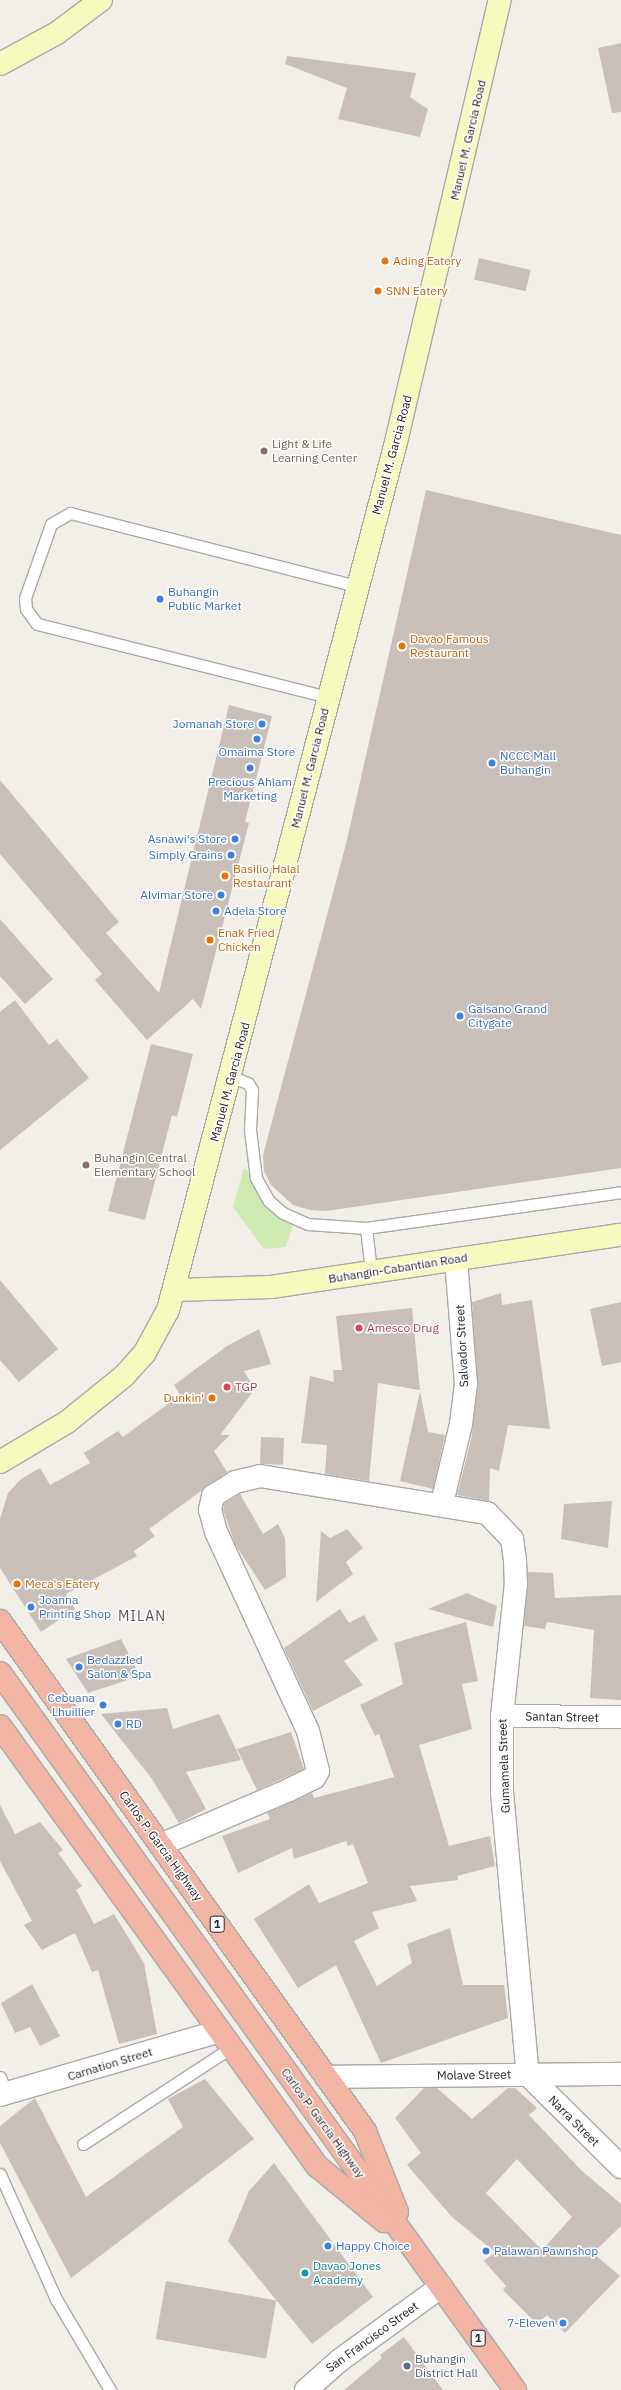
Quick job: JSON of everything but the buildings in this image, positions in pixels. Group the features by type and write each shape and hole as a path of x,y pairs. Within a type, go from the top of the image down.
{"highway":[{"name":"Carlos P. Garcia Highway","path":"0,1622 365,2131 408,2241"},
{"name":"Carlos P. Garcia Highway","path":"0,1673 515,2390"},
{"name":"Carlos P. Garcia Highway","path":"0,1726 318,2166 408,2241"}],"main road":[{"path":"0,64 51,36 101,0"},
{"name":"Manuel M. Garcia Road","path":"0,1462 67,1422 124,1376 156,1335 174,1290 232,1077 328,697 431,300 500,0"},
{"name":"Buhangin-Cabantian Road","path":"174,1290 244,1290 621,1235"}],"street":[{"name":"Salvador Street","path":"442,1503 461,1424 466,1384 456,1259"},
{"name":"Gumamela Street","path":"160,1845 289,1790 314,1778 318,1771 308,1731 216,1532 210,1510 213,1496 235,1482 260,1476 442,1503 487,1513 512,1538 516,1583 502,1716 502,1792 528,2074"},
{"name":"Santan Street","path":"502,1716 621,1717"},
{"name":"Carnation Street","path":"2,2089 226,2039"},
{"name":"Narra Street","path":"528,2074 621,2167"},
{"name":"Molave Street","path":"326,2077 621,2074"},
{"name":"San Francisco Street","path":"306,2390 340,2360 441,2287"}],"lane":[{"path":"328,697 37,624 26,609 25,598 51,524 70,513 357,586"},
{"path":"232,1077 248,1082 252,1090 251,1153 256,1178 269,1201 284,1213 308,1224 366,1228 621,1192"},
{"path":"366,1228 371,1271"},
{"path":"83,2144 226,2039"},
{"path":"0,2174 56,2299 110,2390"}],"green space":[{"path":"244,1168 251,1173 270,1211 293,1225 286,1247 264,1249 233,1207"}],"place":[{"name":"Ading Eatery","path":"385,261"},
{"name":"SNN Eatery","path":"378,291"},
{"name":"Light & Life Learning Center","path":"264,451"},
{"name":"Buhangin Public Market","path":"160,599"},
{"name":"Davao Famous Restaurant","path":"402,646"},
{"name":"Jomanah Store","path":"262,724"},
{"name":"Omaima Store","path":"257,739"},
{"name":"NCCC Mall Buhangin","path":"492,763"},
{"name":"Precious Ahlam Marketing","path":"250,768"},
{"name":"Asnawi's Store","path":"235,839"},
{"name":"Simply Grains","path":"231,855"},
{"name":"Basilio Halal Restaurant","path":"225,876"},
{"name":"Alvimar Store","path":"221,895"},
{"name":"Adela Store","path":"216,911"},
{"name":"Enak Fried Chicken","path":"210,940"},
{"name":"Gaisano Grand Citygate","path":"460,1016"},
{"name":"Buhangin Central Elementary School","path":"86,1165"},
{"name":"Amesco Drug","path":"359,1328"},
{"name":"TGP","path":"227,1387"},
{"name":"Dunkin'","path":"212,1398"},
{"name":"Meca's Eatery","path":"17,1584"},
{"name":"Joanna Printing Shop","path":"31,1607"},
{"name":"Bedazzled Salon & Spa","path":"79,1667"},
{"name":"Cebuana Lhuillier","path":"103,1705"},
{"name":"RD","path":"118,1724"},
{"name":"Happy Choice","path":"328,2246"},
{"name":"Palawan Pawnshop","path":"486,2251"},
{"name":"Davao Jones Academy","path":"305,2273"},
{"name":"7-Eleven","path":"563,2323"},
{"name":"Buhangin District Hall","path":"407,2366"}],"district":[{"name":"MILAN","path":"142,1616"}]}
